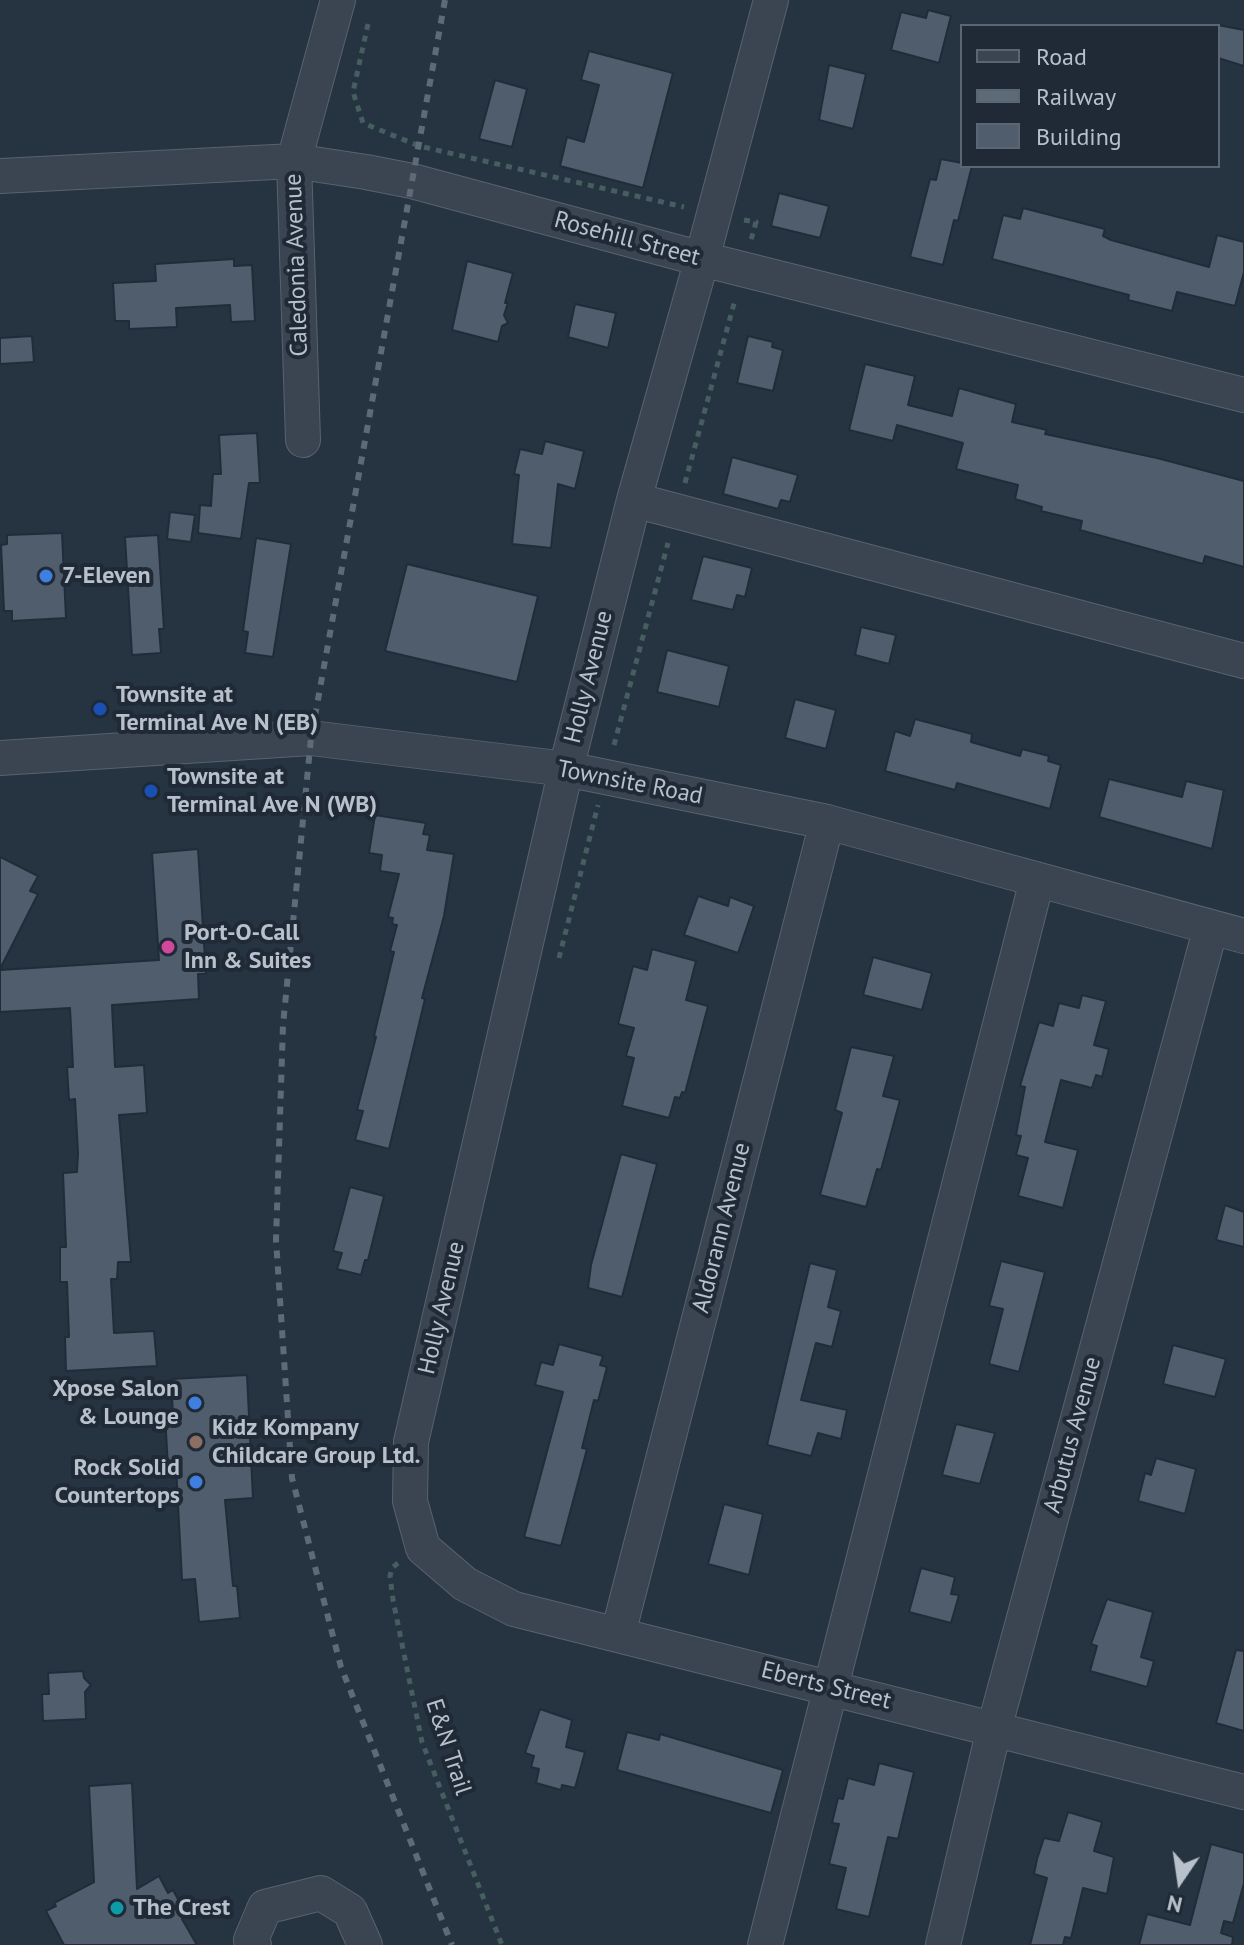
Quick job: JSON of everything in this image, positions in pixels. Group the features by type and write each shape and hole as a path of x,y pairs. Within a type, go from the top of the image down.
{"street":[{"name":"Caledonia Avenue","path":"303,440 294,161 338,0"},
{"name":"Holly Avenue","path":"414,1553 410,1501 411,1442 566,769 634,500 771,0"},
{"name":"Rosehill Street","path":"0,176 294,161 412,181 702,259 1244,395"},
{"path":"634,500 1244,661"},
{"name":"Townsite Road","path":"0,758 311,738 566,769 827,822 1244,936"},
{"name":"Aldorann Avenue","path":"618,1634 827,822"},
{"path":"765,1945 1037,880"},
{"name":"Arbutus Avenue","path":"943,1945 994,1729 1211,927"},
{"name":"Eberts Street","path":"414,1553 514,1609 1244,1792"},
{"path":"254,1945 251,1940 265,1907 321,1893 350,1911 365,1945"}],"path":[{"name":"E&N Trail","path":"414,1553 392,1568 390,1576 422,1742 502,1945"}],"building":[{"path":"928,10 951,16 939,63 891,50 901,12 926,18"},
{"path":"1220,25 1244,30 1244,66 1220,59"},
{"path":"589,51 673,73 643,188 560,166 567,137 584,142 599,85 581,80"},
{"path":"829,65 866,74 853,129 819,120"},
{"path":"495,80 527,89 512,147 479,139"},
{"path":"941,159 960,163 960,168 971,168 943,265 910,257 930,179 936,180"},
{"path":"779,193 829,206 820,238 771,226"},
{"path":"1023,208 1105,229 1103,236 1111,240 1209,267 1217,235 1244,242 1244,272 1235,306 1177,292 1172,311 1128,300 1129,295 992,259 1003,215 1020,219"},
{"path":"234,259 234,266 252,265 255,321 231,322 230,305 176,308 177,327 129,329 129,321 115,321 113,283 156,281 155,264"},
{"path":"467,261 513,273 505,303 508,303 504,315 508,323 502,326 498,342 452,330"},
{"path":"575,304 616,313 608,348 568,337"},
{"path":"32,336 34,362 0,364 0,338"},
{"path":"748,336 773,342 772,347 783,350 773,391 737,383"},
{"path":"865,364 915,376 908,405 952,416 959,388 1016,404 1012,422 1047,430 1045,434 1244,481 1244,567 1205,556 1203,564 1080,530 1082,521 1041,511 1042,507 1015,499 1018,485 956,469 963,443 897,425 893,441 849,430"},
{"path":"257,433 260,483 249,483 241,539 198,533 200,505 211,506 213,474 221,474 219,435"},
{"path":"545,441 584,451 575,489 558,484 551,548 512,544 519,475 514,474 520,449 542,454"},
{"path":"732,457 798,475 790,502 781,500 778,509 723,494"},
{"path":"170,512 195,515 191,542 167,539"},
{"path":"62,533 66,618 12,621 12,611 4,611 1,545 7,544 7,535"},
{"path":"158,535 164,629 159,629 161,653 132,655 125,537"},
{"path":"256,538 291,544 273,657 245,653 248,632 243,631"},
{"path":"703,556 752,568 745,597 737,595 733,610 691,600"},
{"path":"407,564 538,596 517,682 385,651"},
{"path":"861,627 896,635 889,664 855,655"},
{"path":"667,650 729,666 719,707 657,692"},
{"path":"795,699 836,710 826,749 785,738"},
{"path":"915,719 972,734 971,742 1020,756 1022,749 1049,756 1048,761 1061,765 1050,809 957,783 955,790 885,771 895,731 910,736"},
{"path":"1109,779 1182,797 1186,781 1224,790 1212,849 1099,817"},
{"path":"375,815 426,823 423,834 430,835 427,850 454,854 444,916 422,998 425,999 389,1149 355,1140 363,1111 357,1110 376,1037 397,925 392,924 393,918 388,917 399,874 380,871 382,855 369,853"},
{"path":"198,849 206,974 198,974 199,999 112,1005 115,1067 144,1065 147,1113 119,1115 131,1262 118,1262 117,1279 111,1279 114,1333 154,1331 157,1366 66,1371 65,1337 69,1337 67,1282 60,1282 60,1247 66,1247 63,1173 77,1172 78,1153 75,1099 69,1100 67,1067 73,1067 70,1008 0,1012 0,970 159,960 152,853"},
{"path":"0,857 38,876 30,891 38,894 0,969"},
{"path":"698,896 728,906 730,897 754,906 738,953 684,935"},
{"path":"652,949 696,961 686,1000 708,1006 685,1093 682,1092 680,1098 675,1097 669,1118 622,1106 634,1058 626,1056 634,1028 618,1024 633,966 647,970"},
{"path":"873,957 932,973 922,1010 863,995"},
{"path":"1082,995 1106,1001 1094,1045 1109,1049 1102,1077 1096,1075 1092,1088 1061,1080 1045,1142 1078,1150 1063,1208 1018,1196 1028,1158 1016,1155 1021,1136 1016,1135 1025,1087 1020,1086 1039,1022 1053,1026 1059,1003 1079,1008"},
{"path":"851,1047 894,1056 883,1096 900,1100 881,1170 877,1169 866,1207 820,1195 842,1113 835,1110"},
{"path":"621,1154 657,1164 622,1297 588,1288 591,1265"},
{"path":"350,1187 384,1196 368,1260 365,1260 361,1275 337,1269 342,1253 333,1251"},
{"path":"1225,1205 1244,1212 1244,1247 1216,1240"},
{"path":"1001,1261 1045,1272 1019,1372 989,1364 1003,1309 989,1306"},
{"path":"810,1263 837,1270 828,1307 841,1311 832,1347 816,1343 801,1400 847,1410 841,1439 818,1433 811,1456 767,1445"},
{"path":"559,1344 603,1356 600,1365 607,1367 598,1401 594,1400 582,1448 587,1449 561,1546 524,1537 563,1392 535,1385 541,1362 553,1365"},
{"path":"1173,1345 1226,1359 1215,1397 1163,1384"},
{"path":"247,1375 253,1498 225,1500 233,1586 237,1586 240,1618 199,1622 195,1579 182,1580 176,1466 168,1467 165,1415 173,1415 171,1379"},
{"path":"956,1424 995,1433 980,1484 942,1475"},
{"path":"1156,1458 1196,1469 1185,1514 1138,1501 1145,1473 1151,1475"},
{"path":"724,1504 763,1514 749,1575 708,1564"},
{"path":"921,1568 955,1577 951,1594 959,1595 951,1623 909,1612"},
{"path":"1107,1599 1153,1612 1141,1657 1154,1661 1147,1687 1090,1671 1097,1646 1091,1644"},
{"path":"1236,1650 1244,1651 1244,1731 1216,1723"},
{"path":"83,1671 84,1678 91,1685 85,1692 86,1719 43,1721 42,1694 49,1694 48,1673"},
{"path":"540,1709 572,1720 566,1747 585,1752 575,1788 562,1785 561,1790 536,1783 539,1769 531,1767 534,1756 525,1753"},
{"path":"627,1732 659,1740 660,1734 783,1770 771,1813 617,1770"},
{"path":"879,1763 914,1772 898,1839 888,1837 869,1917 836,1909 846,1868 829,1864 839,1824 832,1823 838,1798 843,1799 848,1778 874,1785"},
{"name":"The Crest","path":"132,1783 137,1889 159,1876 168,1893 173,1890 187,1916 182,1919 197,1945 64,1945 46,1911 56,1906 54,1903 94,1882 89,1786"},
{"path":"1068,1812 1102,1822 1094,1851 1114,1857 1107,1894 1083,1888 1071,1938 1065,1937 1063,1945 1030,1945 1047,1878 1034,1874 1037,1859 1044,1838 1059,1841"},
{"path":"1211,1844 1244,1853 1244,1883 1233,1923 1224,1921 1221,1933 1233,1937 1232,1945 1139,1945 1147,1914 1190,1925"}],"railway":[{"path":"445,0 311,738 283,1025 276,1240 292,1478 341,1667 452,1945"}],"place":[{"name":"7-Eleven","path":"46,576"},
{"name":"Townsite at Terminal Ave N (EB)","path":"100,709"},
{"name":"Townsite at Terminal Ave N (WB)","path":"151,791"},
{"name":"Port-O-Call Inn & Suites","path":"168,947"},
{"name":"Xpose Salon & Lounge","path":"195,1403"},
{"name":"Kidz Kompany Childcare Group Ltd.","path":"196,1442"},
{"name":"Rock Solid Countertops","path":"196,1482"},
{"name":"The Crest","path":"117,1908"}]}
